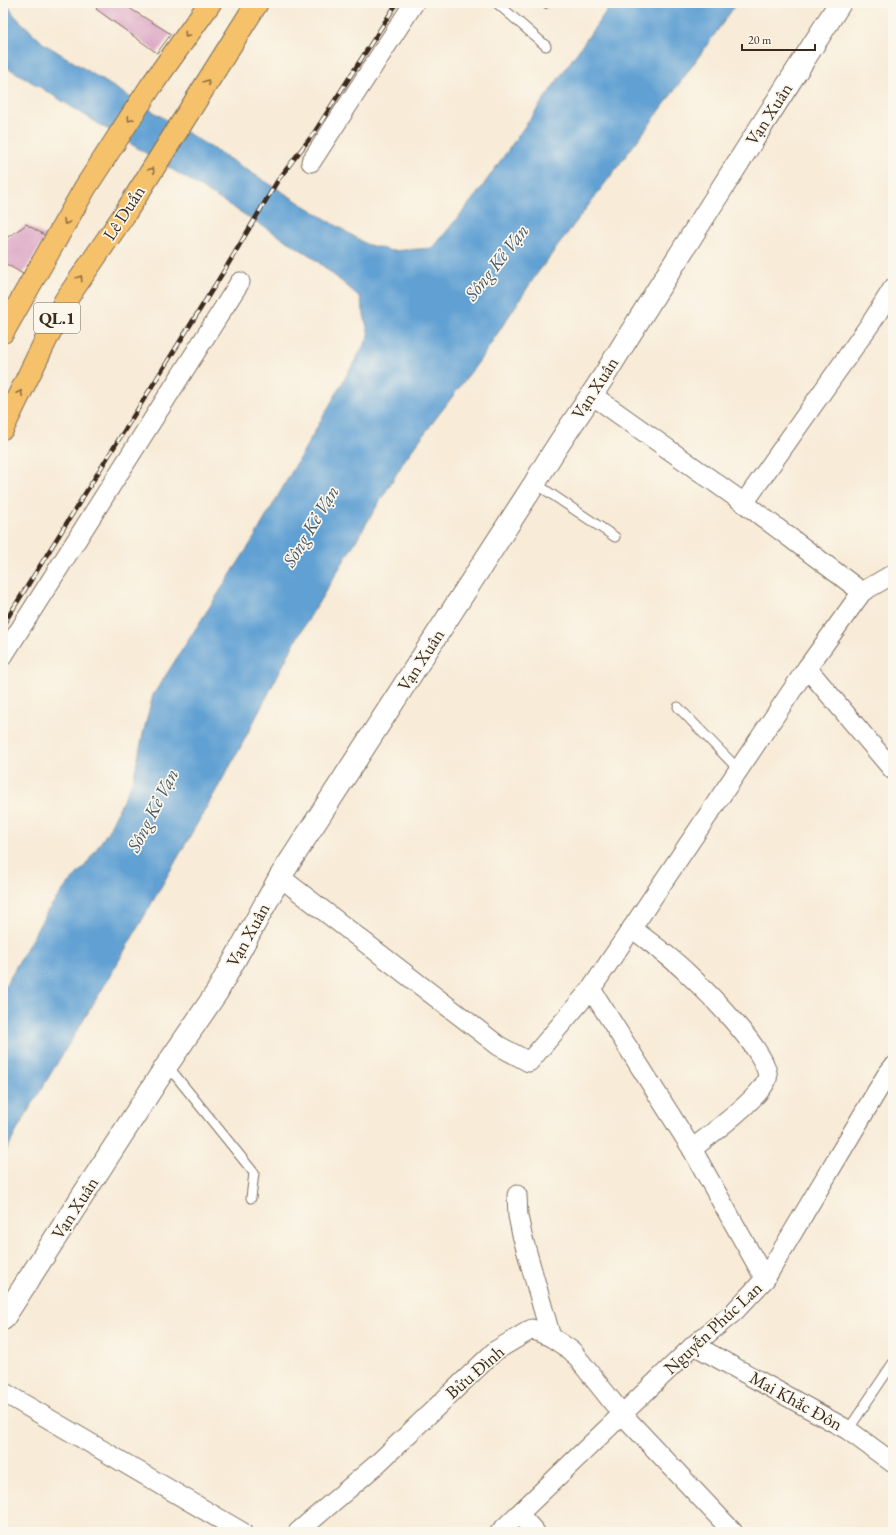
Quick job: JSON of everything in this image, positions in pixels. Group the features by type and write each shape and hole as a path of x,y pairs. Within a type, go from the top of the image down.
{"main road":[{"name":"QL.1","path":"3,332 85,188 151,86 210,3"},
{"name":"Lê Duẩn","path":"3,428 65,301 124,215 257,3"}],"street":[{"path":"311,162 414,3"},
{"name":"Vạn Xuân","path":"3,1319 167,1065 217,992 280,877 535,483 548,458 592,395 660,284 840,3"},
{"path":"3,656 240,282"},
{"path":"744,503 873,320 893,288"},
{"path":"592,395 744,503 862,592"},
{"path":"280,877 499,1046 529,1062 591,989 807,668 862,592 893,574"},
{"path":"807,668 893,770"},
{"path":"632,928 684,970 730,1018 754,1045 765,1066 768,1077 765,1084 756,1096 692,1149"},
{"path":"591,989 692,1149 765,1279"},
{"name":"Nguyễn Phúc Lan","path":"500,1532 694,1345 734,1312 765,1279 886,1076 893,1067"},
{"path":"517,1194 518,1216 522,1235 551,1337"},
{"name":"Bửu Đình","path":"298,1532 376,1465 495,1351 532,1330 551,1337 572,1351 622,1414 733,1532"},
{"name":"Mai Khắc Đôn","path":"694,1345 848,1430 893,1463"},
{"path":"3,1392 242,1532"},
{"path":"519,1514 535,1532"}],"lane":[{"path":"497,3 546,46"},
{"path":"535,483 615,537"},
{"path":"678,707 738,770"},
{"path":"167,1065 254,1173 250,1198"},
{"path":"848,1430 893,1363"}],"water":[{"name":"Sông Kẻ Vạn","path":"3,3 6,3 15,16 43,43 366,244 391,251 433,248 477,194 612,3 737,3 664,105 536,275 480,360 406,458 296,640 238,752 109,978 22,1121 3,1157 3,990 48,910 67,885 85,866 107,833 133,780 153,695 254,538 369,336 360,297 311,256 3,65"}],"building":[{"path":"100,3 121,3 171,34 157,53 96,9"},
{"path":"538,3 551,3 546,9"},
{"path":"26,224 46,236 23,274 3,262 3,240"}],"railway":[{"path":"3,625 227,266 278,180 314,133 397,3"}]}
